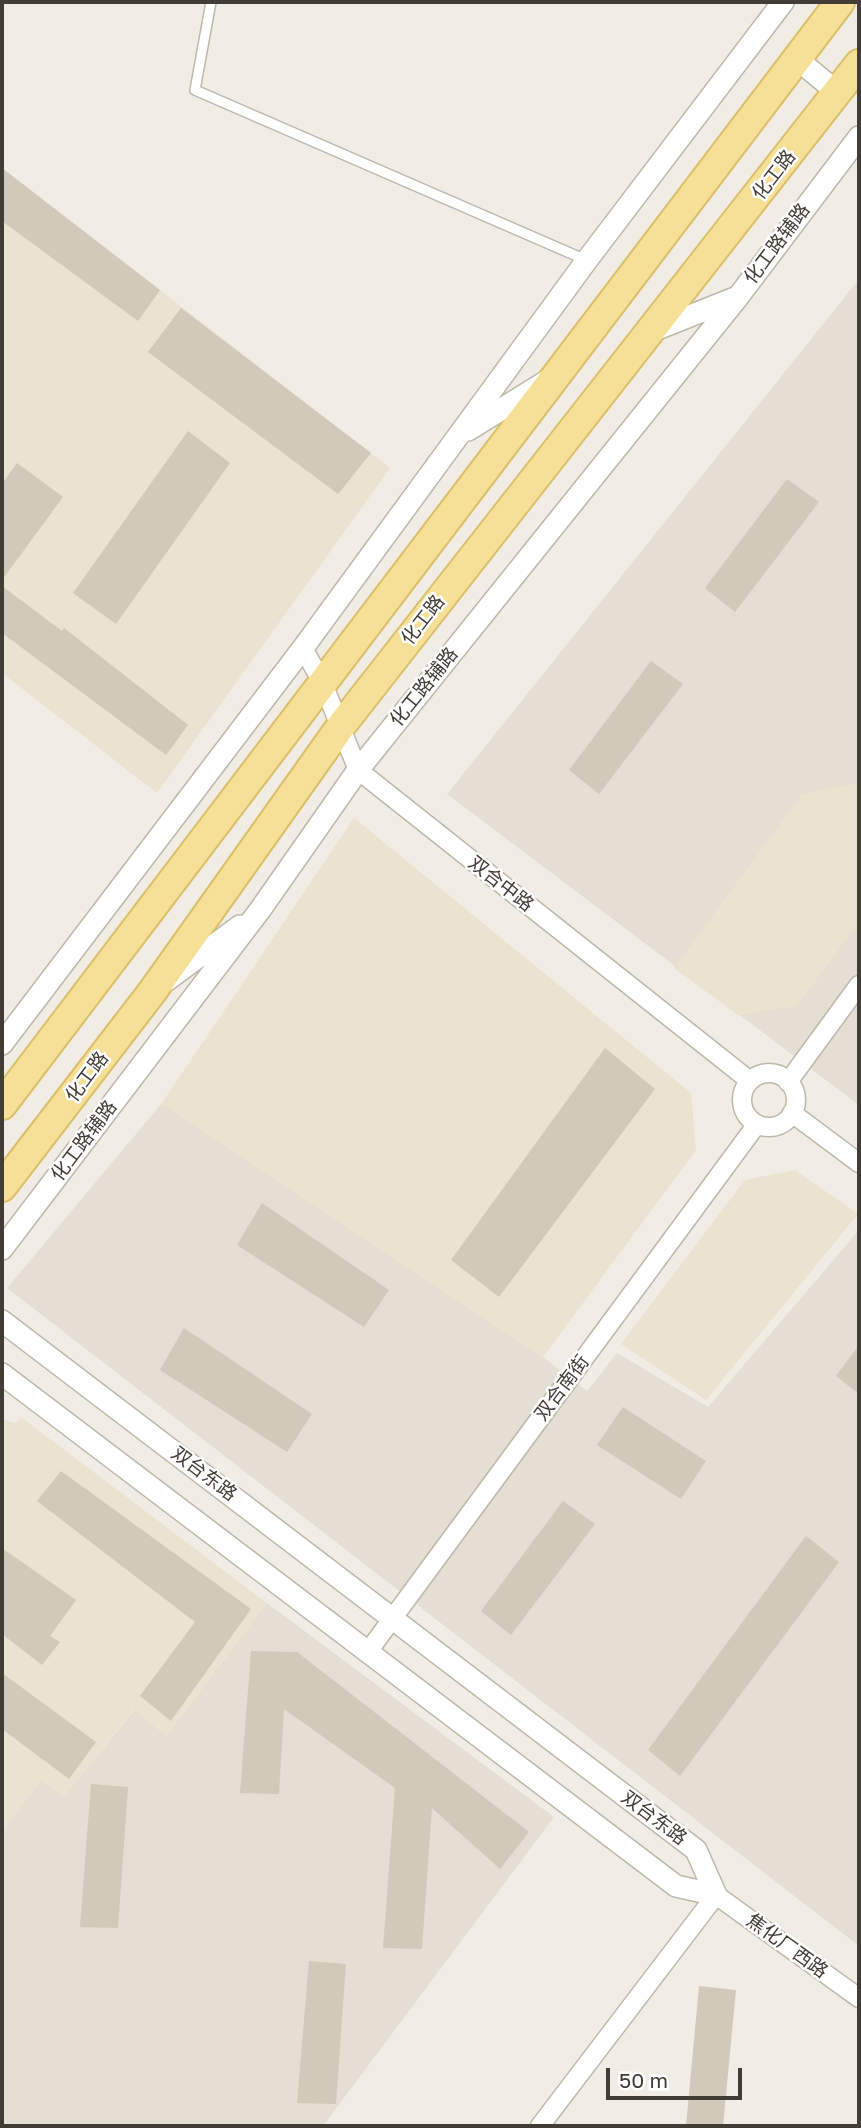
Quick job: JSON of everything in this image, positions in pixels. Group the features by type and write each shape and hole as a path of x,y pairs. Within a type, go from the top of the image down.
{"main road":[{"path":"2,1105 840,2"},
{"name":"化工路","path":"2,1187 152,992 341,726 859,64"}],"street":[{"path":"2,1044 303,648 587,260 783,2"},
{"path":"797,59 838,93"},
{"name":"化工路辅路","path":"2,1249 260,910 358,770 738,297 859,136"},
{"path":"652,331 738,297"},
{"path":"458,436 555,376"},
{"path":"303,648 323,684 358,770"},
{"name":"双合中路","path":"358,770 750,1081"},
{"path":"152,992 260,910"},
{"path":"788,1082 859,985"},
{"path":"765,1073 782,1077 788,1082 795,1097 792,1113 773,1127 757,1124 745,1113 743,1105 743,1096 750,1081 765,1073"},
{"path":"792,1113 859,1163"},
{"name":"双合南街","path":"367,1653 757,1124"},
{"name":"双台东路","path":"2,1321 696,1850 716,1895"},
{"path":"2,1374 676,1886 716,1895 540,2126"},
{"name":"焦化厂西路","path":"716,1895 859,1998"}],"lane":[{"path":"211,2 195,90 587,260"}],"shaded area":[{"path":"2,168 390,468 157,793 2,673"},
{"path":"859,279 859,1105 447,794"},
{"path":"859,783 859,922 797,1006 738,1015 674,968 802,794"},
{"path":"354,818 691,1093 696,1150 543,1357 162,1103"},
{"path":"162,1103 543,1357 587,1391 617,1353 708,1407 859,1230 859,1946 7,1288"},
{"path":"795,1170 858,1214 706,1400 621,1344 745,1180"},
{"path":"22,1418 267,1603 166,1736 134,1709 64,1796 41,1780 2,1831 2,1419 15,1423"},
{"path":"267,1603 554,1817 323,2126 2,2126 2,1831 41,1780 64,1796 135,1709 166,1736"}],"building":[{"path":"2,168 160,290 138,321 2,221"},
{"path":"181,308 371,453 338,494 148,352"},
{"path":"188,431 230,463 116,624 73,593"},
{"path":"17,463 63,497 2,580 2,484"},
{"path":"787,479 819,502 735,612 705,588"},
{"path":"2,586 62,631 64,628 188,725 166,755 2,633"},
{"path":"651,661 683,684 599,794 569,770"},
{"path":"605,1048 655,1089 499,1297 451,1260"},
{"path":"262,1203 389,1290 364,1327 237,1245"},
{"path":"184,1328 312,1414 287,1452 160,1370"},
{"path":"859,1345 859,1394 836,1376"},
{"path":"623,1407 706,1461 681,1499 597,1445"},
{"path":"61,1471 251,1609 171,1721 140,1696 195,1622 37,1501"},
{"path":"563,1501 595,1524 511,1635 481,1611"},
{"path":"806,1536 839,1562 680,1776 648,1750"},
{"path":"2,1548 76,1600 50,1636 60,1642 42,1665 2,1634"},
{"path":"251,1651 297,1652 529,1832 500,1869 432,1808 422,1949 383,1948 395,1788 284,1709 279,1794 240,1793"},
{"path":"2,1673 96,1742 69,1779 2,1729"},
{"path":"91,1784 128,1787 118,1928 80,1927"},
{"path":"309,1961 346,1964 336,2104 297,2103"},
{"path":"699,1986 736,1990 723,2126 686,2126"}]}
